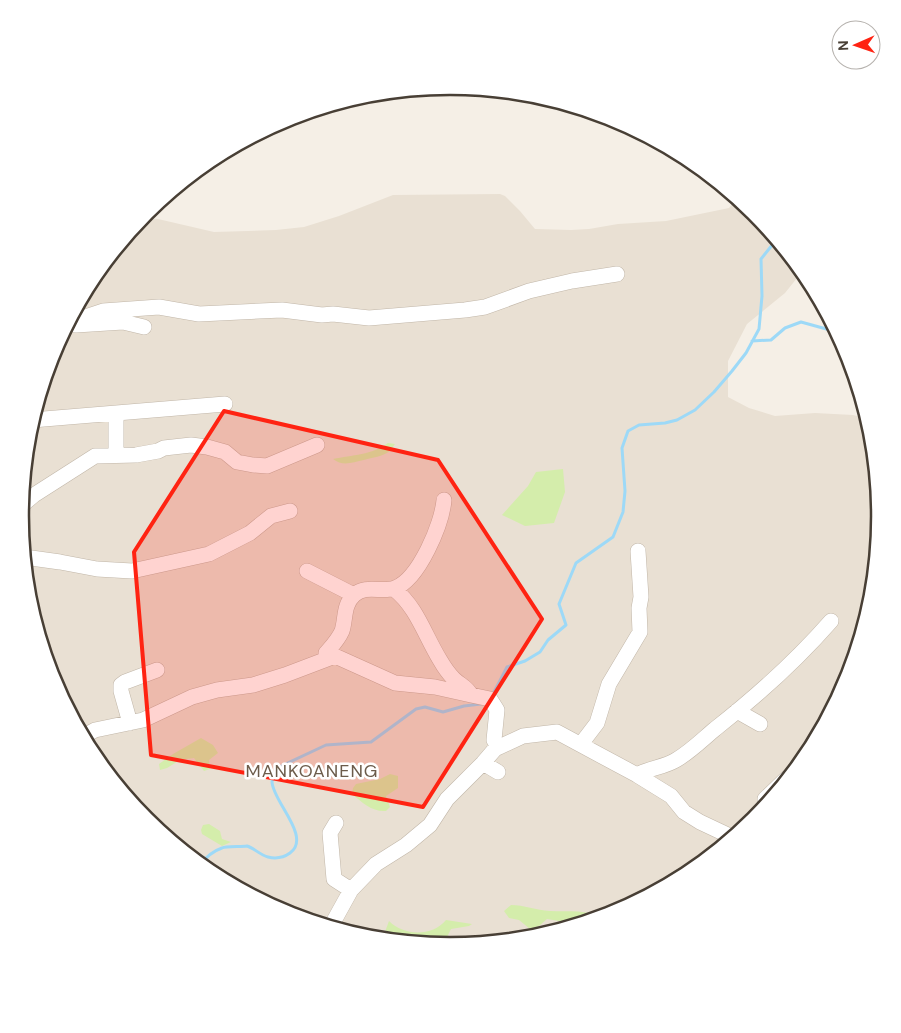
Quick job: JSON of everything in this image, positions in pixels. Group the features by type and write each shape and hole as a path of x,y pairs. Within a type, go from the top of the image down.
{"street":[{"path":"77,320 103,311 159,307 200,314 282,310 369,318 465,310 486,307 529,291 572,281 617,274"},
{"path":"75,325 123,322 144,327"},
{"path":"40,419 225,404"},
{"path":"116,413 116,455"},
{"path":"30,499 95,456 136,455 177,446 207,446 225,452 236,462 267,466 317,445"},
{"path":"444,500 443,514 428,551 417,568 405,582 394,589 370,588 354,594 346,605 342,630 336,642 326,653 331,657 396,683 435,688 490,699 497,710 494,740 498,747"},
{"path":"31,558 105,570 132,571 209,554 250,533 271,516 290,511"},
{"path":"581,744 597,723 609,684 616,675 622,659 640,632 639,608 641,597 638,551"},
{"path":"307,571 354,594"},
{"path":"394,589 405,598 420,621 440,661 455,680 468,689 471,695"},
{"path":"636,775 648,769 675,761 737,711 802,654 831,621"},
{"path":"89,733 95,730 143,720 192,697 217,690 253,685 331,657"},
{"path":"130,723 120,691 121,685 124,682 157,670"},
{"path":"737,711 760,724"},
{"path":"333,922 351,890 376,864 406,845 430,825 447,799 484,763 495,749 524,736 557,732 671,796 684,812 728,835"},
{"path":"484,763 498,772"},
{"path":"336,823 330,833 334,879 351,890"}],"highlighted area":[{"path":"224,411 438,460 542,619 423,807 151,755 134,552"}],"shaded area":[{"path":"500,194 505,196 520,211 535,229 571,230 618,224 666,221 729,208 733,203 768,238 797,278 785,293 747,324 728,361 728,397 749,408 775,416 815,413 860,417 869,461 872,516 871,544 869,572 858,626 850,652 829,703 801,751 785,773 768,795 729,834 685,867 661,882 637,895 586,916 560,924 506,935 450,938 423,937 395,935 341,924 315,916 264,895 216,867 194,851 172,834 133,795 100,751 85,727 72,703 51,652 43,626 32,572 29,516 32,461 43,407 51,381 72,330 85,306 116,260 151,219 214,232 276,230 304,227 393,195"}],"green space":[{"path":"388,443 395,444 390,451 381,456 348,463 341,463 333,459 369,452"},
{"path":"563,469 565,492 554,523 525,526 502,515 528,486 536,472"},
{"path":"201,738 213,745 218,753 209,760 210,769 204,771 194,758 180,760 160,770 159,764"},
{"path":"390,774 398,776 398,788 386,796 390,807 386,811 376,810 364,804 352,794 356,784 380,779"},
{"path":"209,824 220,831 222,839 231,842 222,846 202,834 203,825"},
{"path":"511,905 592,914 570,921 547,919 539,926 530,929 519,920 509,918 504,911"},
{"path":"446,920 472,924 451,929 447,937 423,937 385,933 389,921 402,930 410,932 426,932 440,926"}],"waterway":[{"path":"492,696 507,667 525,661 540,652 548,640 566,625 559,604 576,563 613,537 623,512 625,491 622,448 628,431 639,425 677,420 695,410 714,392 746,353 759,329 762,296 761,259 773,244"},
{"path":"752,341 771,340 785,328 801,322 829,330"},
{"path":"205,859 224,847 247,846 265,856 277,858 287,855 296,846 297,838 294,829 278,799 272,782 277,768 326,745 371,742 416,709 425,707 443,712 464,706 481,704"}],"district":[{"name":"MANKOANENG","path":"312,771"}]}
